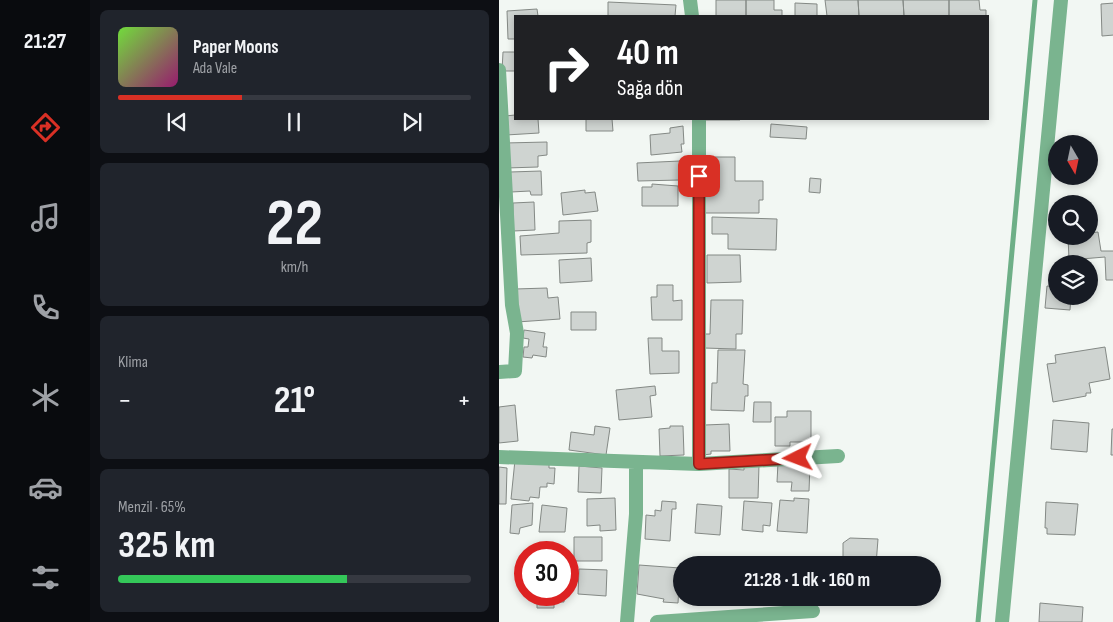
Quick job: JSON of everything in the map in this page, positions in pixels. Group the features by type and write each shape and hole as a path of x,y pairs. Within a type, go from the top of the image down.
{"street":[{"path":"690,0 692,15"},
{"path":"1002,622 1061,0"},
{"path":"499,70 512,306 517,333 515,371 499,372"},
{"path":"699,120 699,464"},
{"path":"499,458 699,464 837,456"},
{"path":"627,622 636,514 635,462"},
{"path":"657,622 813,611"}],"building":[{"path":"716,0 746,0 746,15 716,15"},
{"path":"746,0 774,0 774,10 782,10 782,15 746,15"},
{"path":"825,0 858,0 859,15 827,15"},
{"path":"858,0 903,0 904,15 859,15"},
{"path":"903,0 949,0 949,15 904,15"},
{"path":"949,0 979,0 980,10 986,10 986,15 949,15"},
{"path":"608,2 676,5 675,15 608,15"},
{"path":"795,3 817,4 817,15 795,15"},
{"path":"1114,3 1114,35 1102,36 1101,4"},
{"path":"537,9 538,15 514,15 514,39 508,39 507,11"},
{"path":"503,52 514,52 514,71 502,71"},
{"path":"514,115 514,120 538,120 539,133 506,135 505,116"},
{"path":"586,120 612,120 613,131 586,131"},
{"path":"771,124 807,127 806,139 770,137"},
{"path":"683,126 684,144 681,144 682,152 651,155 650,135 670,133 670,128"},
{"path":"547,142 547,155 538,156 538,167 506,168 505,143"},
{"path":"715,157 735,157 735,181 763,181 763,200 759,200 759,213 703,213 703,179 715,178"},
{"path":"680,161 680,180 638,181 637,163"},
{"path":"541,171 542,195 531,195 530,191 511,192 510,172"},
{"path":"810,178 821,179 820,193 809,192"},
{"path":"652,184 678,186 678,206 642,206 642,187 652,187"},
{"path":"585,190 585,193 595,192 598,211 563,215 561,193"},
{"path":"534,202 535,230 513,231 513,203"},
{"path":"712,217 777,219 776,250 728,249 728,234 712,234"},
{"path":"591,220 591,242 587,243 587,253 521,255 520,236 559,233 559,221"},
{"path":"1098,232 1101,251 1114,251 1114,280 1106,280 1105,257 1098,258 1098,255 1069,255 1068,245 1098,245"},
{"path":"707,255 740,255 741,282 707,283"},
{"path":"591,258 592,281 560,283 559,260"},
{"path":"657,285 673,285 673,301 682,300 682,320 652,320 651,297 657,297"},
{"path":"1047,286 1048,305 1070,305 1070,310 1045,308"},
{"path":"547,288 548,298 558,297 560,319 517,322 515,289"},
{"path":"711,300 743,300 742,334 736,334 736,349 704,348 704,334 710,334"},
{"path":"571,312 596,312 596,330 571,330"},
{"path":"524,330 545,333 543,347 547,347 546,357 533,355 532,358 523,357 524,347 528,347 529,339 523,338"},
{"path":"648,338 662,338 662,351 679,351 679,373 650,374"},
{"path":"1105,347 1110,379 1089,383 1091,393 1086,393 1086,396 1053,402 1047,364 1056,363 1055,355"},
{"path":"718,350 745,350 743,384 748,385 748,396 745,396 744,411 711,410 712,383 717,383"},
{"path":"655,386 656,395 650,396 652,417 619,420 616,390"},
{"path":"754,402 771,402 771,422 753,422"},
{"path":"515,405 518,441 499,443 499,407"},
{"path":"787,411 811,411 811,439 808,439 808,442 790,442 790,446 775,446 775,417 787,417"},
{"path":"1053,420 1089,423 1087,452 1051,449"},
{"path":"729,424 730,451 711,451 711,454 703,455 705,425"},
{"path":"595,426 610,428 606,455 569,450 571,432 594,435"},
{"path":"670,426 683,426 684,455 660,456 659,429 670,428"},
{"path":"1112,429 1114,429 1114,455 1111,455"},
{"path":"515,460 549,462 549,468 555,468 554,484 547,483 547,487 540,487 539,498 530,497 529,501 511,499"},
{"path":"778,463 810,464 809,491 791,491 792,482 777,482"},
{"path":"744,465 759,465 758,498 729,498 729,469 744,470"},
{"path":"579,466 602,468 601,493 578,492"},
{"path":"499,467 507,468 506,504 499,504"},
{"path":"615,498 616,530 600,531 600,525 587,526 587,499"},
{"path":"794,498 809,499 807,533 777,531 780,500 794,501"},
{"path":"662,501 676,502 676,509 672,509 670,541 645,539 646,515 655,516 655,510 661,511"},
{"path":"744,501 772,503 770,526 763,525 763,532 742,530"},
{"path":"1046,502 1078,504 1075,535 1047,534 1047,528 1045,528"},
{"path":"533,503 532,525 520,528 519,534 510,533 512,505"},
{"path":"697,504 722,506 720,535 695,533"},
{"path":"542,505 567,508 565,532 539,532"},
{"path":"574,537 602,537 602,561 579,561 579,541 574,541"},
{"path":"850,538 878,539 877,556 843,556 843,543"},
{"path":"639,565 673,567 673,603 663,602 664,599 637,594"},
{"path":"579,569 607,570 606,596 579,594"},
{"path":"1040,603 1083,607 1082,622 1039,622"},
{"path":"537,606 554,606 554,608 537,608"}],"waterway":[{"path":"978,622 1035,0"}],"route":[{"path":"699,176 699,464 798,458"}]}
